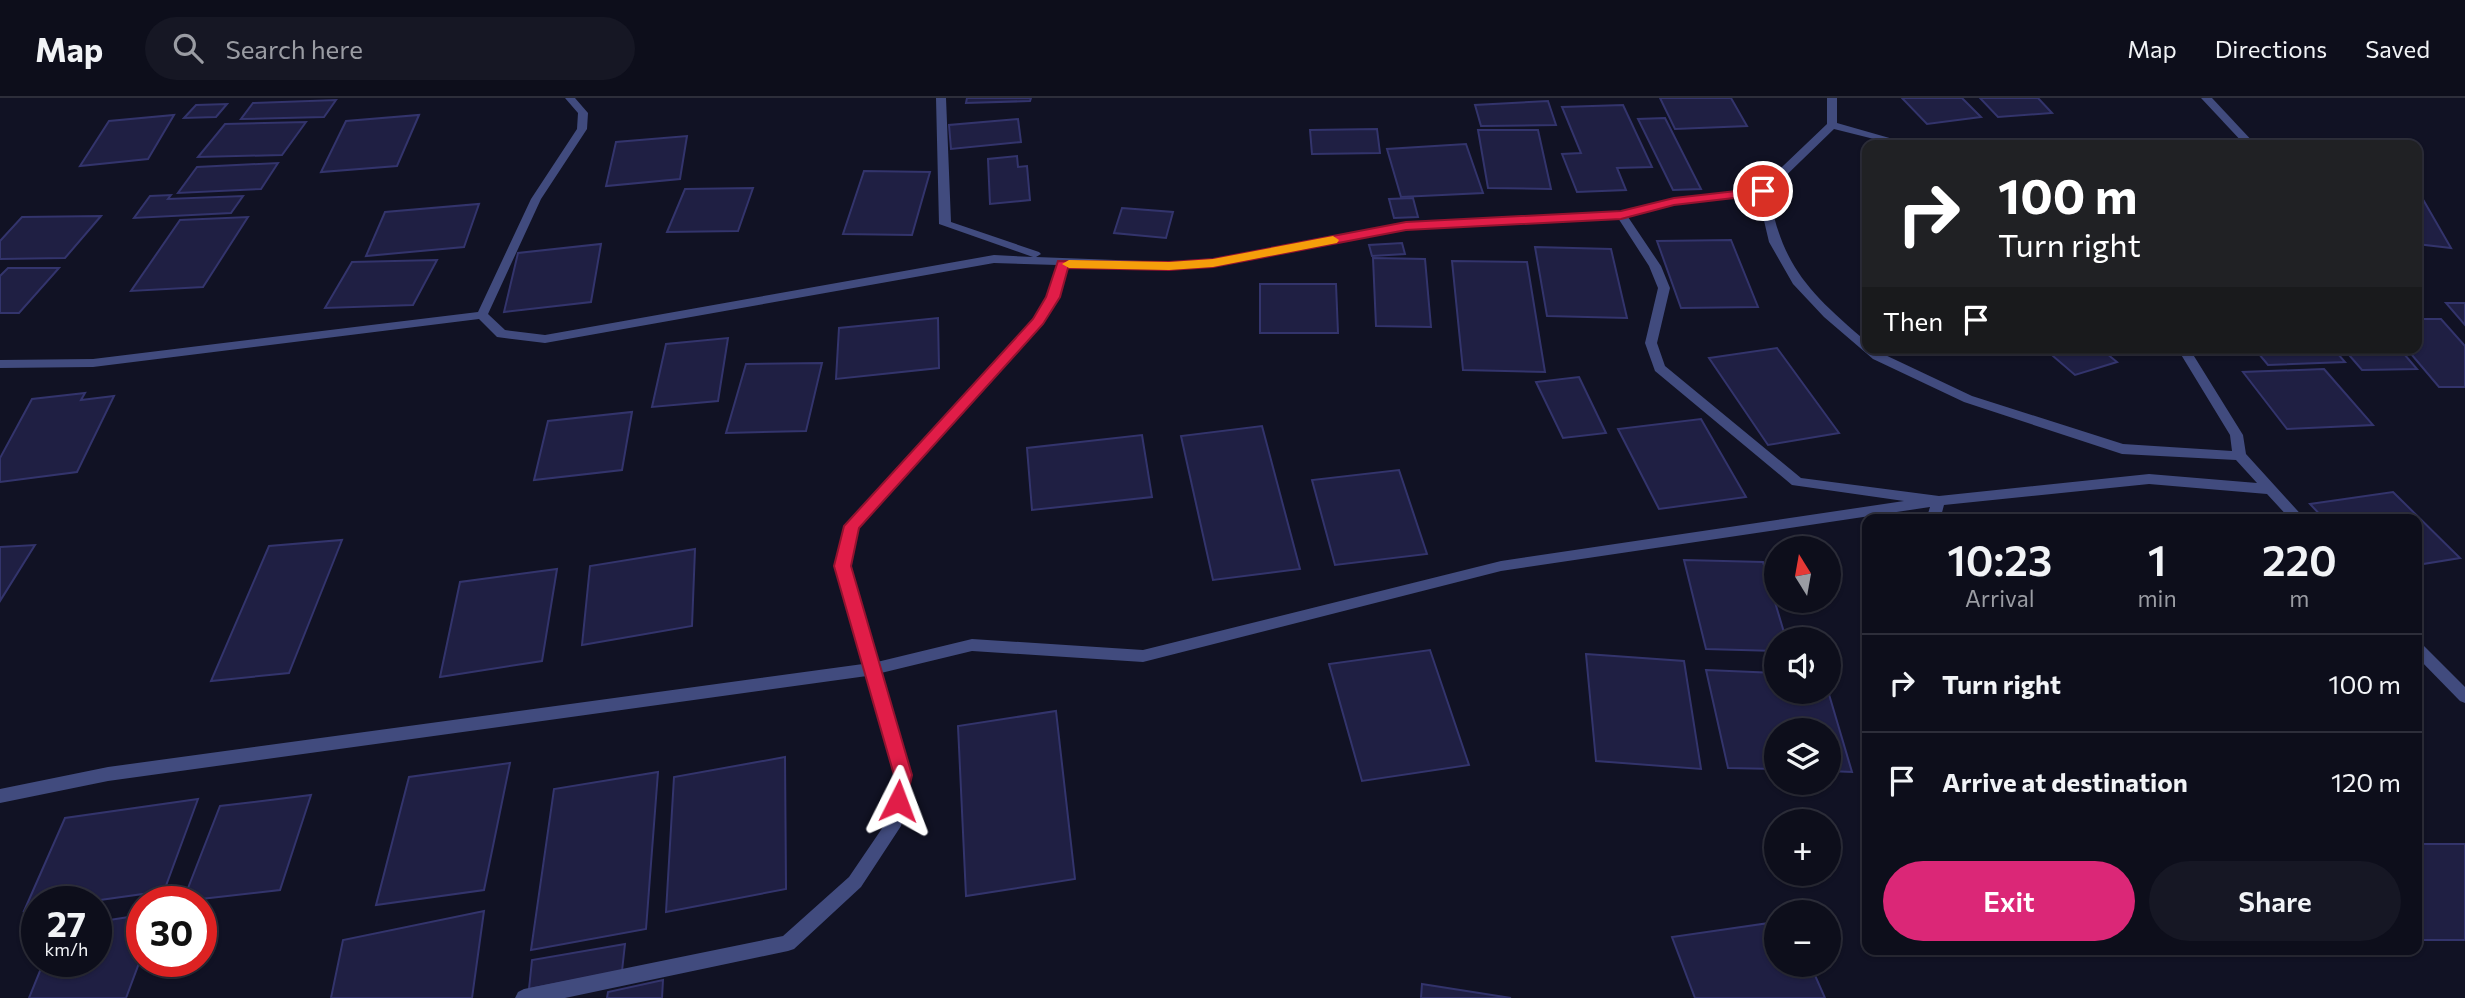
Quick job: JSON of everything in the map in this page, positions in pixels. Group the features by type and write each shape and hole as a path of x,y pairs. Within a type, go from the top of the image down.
{"street":[{"path":"482,315 536,199 582,129 583,113 570,98"},
{"path":"941,98 945,224 1063,264"},
{"path":"482,315 501,334 545,339 994,259 1018,258 1063,264 1169,266 1213,263 1406,226 1621,215 1674,201 1763,191 1832,125 1832,98"},
{"path":"2206,98 2246,140"},
{"path":"1832,125 1890,140"},
{"path":"1763,191 1766,220 1777,252 1808,297 1862,344"},
{"path":"1621,215 1655,266 1664,288 1651,343 1659,368 1797,482 1939,501"},
{"path":"524,998 788,943 855,881 893,826 903,775 842,566 852,526 1038,321 1053,297 1063,264"},
{"path":"0,364 93,363 482,315"},
{"path":"1874,354 1968,399 2122,449 2240,456"},
{"path":"2187,354 2236,435 2240,456 2294,514"},
{"path":"0,796 108,774 872,669 972,645 1143,656 1501,566 1939,501 2149,479 2271,489"},
{"path":"1935,514 1939,501"},
{"path":"2422,653 2465,697"}],"building":[{"path":"967,98 1031,98 1030,101 966,103"},
{"path":"1660,98 1731,98 1747,126 1675,129"},
{"path":"1902,98 1962,98 1981,117 1927,124"},
{"path":"1980,98 2038,98 2052,113 1998,117"},
{"path":"336,100 324,117 241,119 253,103"},
{"path":"1548,101 1556,125 1481,126 1475,105"},
{"path":"227,104 216,117 184,118 196,105"},
{"path":"1623,105 1652,167 1617,168 1626,190 1577,192 1562,154 1581,153 1562,107"},
{"path":"174,115 148,159 80,166 109,121"},
{"path":"419,115 397,166 321,172 346,121"},
{"path":"1665,118 1701,189 1673,190 1638,119"},
{"path":"1018,119 1021,142 951,149 949,125"},
{"path":"306,122 282,155 198,157 225,124"},
{"path":"1377,129 1380,153 1312,154 1310,130"},
{"path":"1478,130 1538,130 1551,189 1488,188"},
{"path":"687,136 680,179 606,186 616,142"},
{"path":"1466,144 1483,193 1401,197 1387,149"},
{"path":"1017,156 1018,167 1027,166 1030,200 990,204 988,159"},
{"path":"278,163 261,189 178,193 197,167"},
{"path":"864,171 930,172 912,235 843,234"},
{"path":"753,188 738,231 667,232 685,189"},
{"path":"171,195 168,199 243,196 231,213 134,218 150,196"},
{"path":"1413,198 1418,217 1394,218 1389,199"},
{"path":"2422,198 2451,248 2422,245"},
{"path":"479,204 464,247 366,256 385,212"},
{"path":"1122,208 1173,212 1166,238 1114,233"},
{"path":"101,216 65,258 0,259 0,241 22,217"},
{"path":"248,217 203,287 131,291 180,220"},
{"path":"1731,240 1758,307 1681,308 1657,241"},
{"path":"1402,243 1405,254 1372,256 1369,245"},
{"path":"601,244 591,302 504,312 518,253"},
{"path":"1535,247 1611,249 1627,318 1547,316"},
{"path":"1373,258 1425,259 1431,327 1376,326"},
{"path":"437,260 413,305 325,308 352,262"},
{"path":"1452,261 1527,262 1545,372 1463,370"},
{"path":"8,268 59,268 19,313 0,313 0,276"},
{"path":"1260,284 1336,284 1338,333 1260,333"},
{"path":"2446,303 2465,303 2465,325"},
{"path":"938,318 939,368 836,379 839,328"},
{"path":"2422,319 2441,319 2465,346 2465,387 2439,387 2411,354 2422,354"},
{"path":"728,338 718,401 652,407 666,344"},
{"path":"1777,348 1839,433 1768,445 1709,358"},
{"path":"2051,354 2107,354 2117,362 2075,375"},
{"path":"2259,354 2338,354 2345,362 2268,365"},
{"path":"2348,354 2404,354 2417,369 2362,370"},
{"path":"822,363 806,431 726,433 746,364"},
{"path":"2324,369 2373,425 2287,429 2243,372"},
{"path":"1579,377 1606,433 1563,438 1536,382"},
{"path":"85,393 81,400 114,396 77,472 0,482 0,458 32,399"},
{"path":"632,412 622,470 534,480 548,421"},
{"path":"1701,419 1746,497 1659,509 1618,429"},
{"path":"1262,426 1300,569 1213,580 1181,436"},
{"path":"1142,435 1152,497 1032,510 1027,448"},
{"path":"1399,470 1427,554 1335,565 1312,480"},
{"path":"2393,492 2415,514 2319,514 2310,504"},
{"path":"2422,521 2460,558 2422,564"},
{"path":"342,540 289,673 211,681 269,546"},
{"path":"35,545 0,601 0,547"},
{"path":"695,549 692,626 582,645 590,566"},
{"path":"1684,560 1763,562 1764,613 1778,613 1782,627 1764,627 1764,651 1706,649"},
{"path":"557,569 542,661 440,677 460,582"},
{"path":"1430,650 1469,765 1362,781 1329,664"},
{"path":"1586,654 1684,661 1701,769 1596,761"},
{"path":"1706,670 1764,672 1764,704 1832,704 1836,718 1764,718 1764,769 1728,768"},
{"path":"1056,711 1075,879 966,896 958,726"},
{"path":"1841,735 1852,772 1841,772"},
{"path":"785,757 786,889 666,912 674,777"},
{"path":"510,763 484,890 376,905 409,777"},
{"path":"658,772 646,929 531,950 554,789"},
{"path":"311,795 280,890 217,897 217,886 189,886 220,806"},
{"path":"198,799 166,886 126,886 126,896 112,898 112,886 35,886 65,818"},
{"path":"2422,844 2465,844 2465,940 2422,940"},
{"path":"484,911 472,998 331,998 343,940"},
{"path":"126,917 126,977 134,977 126,998 29,998 38,977 112,977 112,920"},
{"path":"1764,924 1764,977 1816,977 1825,998 1695,998 1672,937"},
{"path":"625,944 622,971 529,989 532,960"},
{"path":"663,980 662,998 607,998 608,992"},
{"path":"1422,984 1511,998 1421,998"}],"slow traffic":[{"path":"1069,264 1169,266 1213,263 1333,240"}],"route":[{"path":"898,801 903,775 842,566 852,526 1038,321 1053,297 1063,264 1169,266 1213,263 1406,226 1621,215 1674,201 1763,191"}]}
